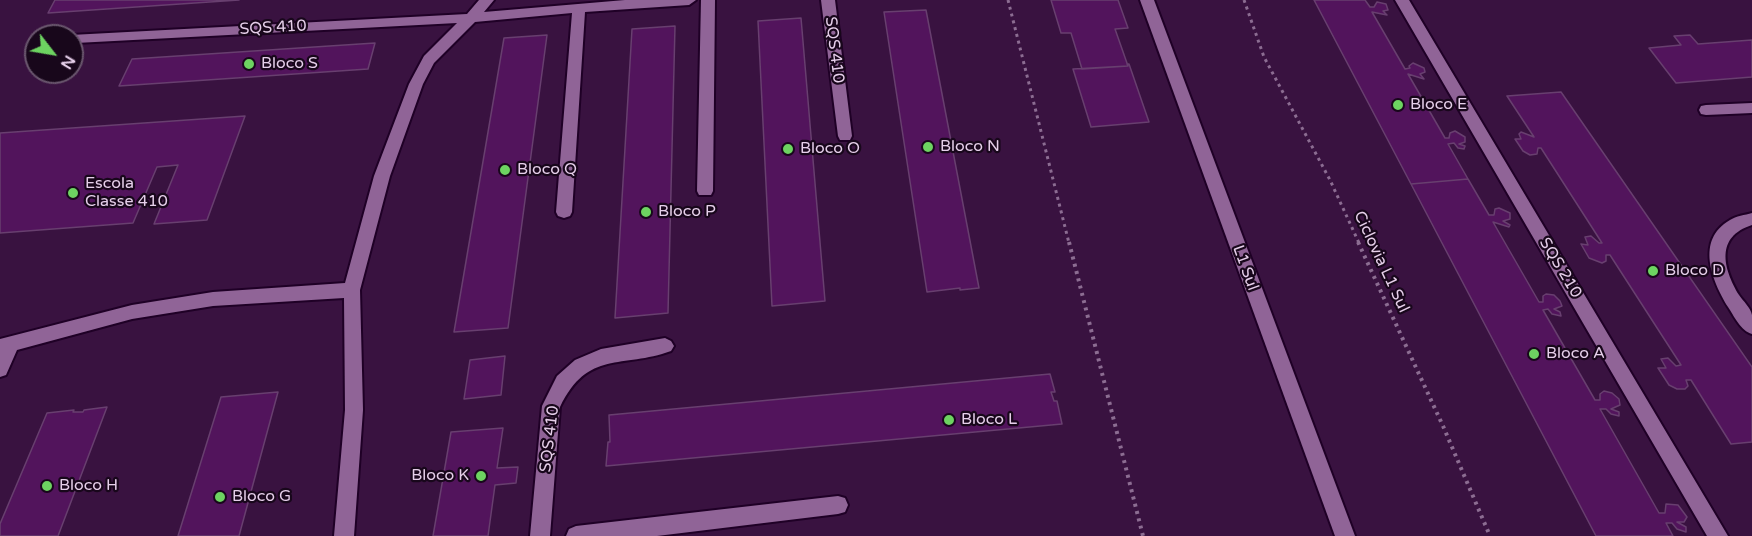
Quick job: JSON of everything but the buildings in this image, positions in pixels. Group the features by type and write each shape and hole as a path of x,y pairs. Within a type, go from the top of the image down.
{"street":[{"path":"344,536 354,410 352,290 382,176 416,84 429,60 487,0"},
{"name":"SQS 410","path":"84,38 471,18 689,0"},
{"path":"705,191 708,0"},
{"name":"SQS 410","path":"828,0 845,136"},
{"name":"L1 Sul","path":"1147,0 1345,536"},
{"name":"SQS 210","path":"1402,0 1718,536"},
{"path":"564,212 579,8"},
{"path":"1706,110 1752,108"},
{"path":"1752,219 1734,225 1718,244 1717,267 1729,296 1752,327"},
{"path":"0,369 5,347 132,312 284,293 352,290"},
{"name":"SQS 410","path":"540,536 551,406 564,382 581,366 601,357 665,346"},
{"path":"576,536 838,505"}],"path":[{"path":"1008,0 1143,536"},
{"name":"Ciclovia L1 Sul","path":"1245,0 1264,57 1330,180 1443,426 1490,536"}],"place":[{"name":"Bloco S","path":"249,64"},
{"name":"Bloco E","path":"1398,105"},
{"name":"Bloco N","path":"928,147"},
{"name":"Bloco O","path":"788,149"},
{"name":"Bloco Q","path":"505,170"},
{"name":"Escola Classe 410","path":"73,193"},
{"name":"Bloco P","path":"646,212"},
{"name":"Bloco D","path":"1653,271"},
{"name":"Bloco A","path":"1534,354"},
{"name":"Bloco L","path":"949,420"},
{"name":"Bloco K","path":"481,476"},
{"name":"Bloco H","path":"47,486"},
{"name":"Bloco G","path":"220,497"}]}
